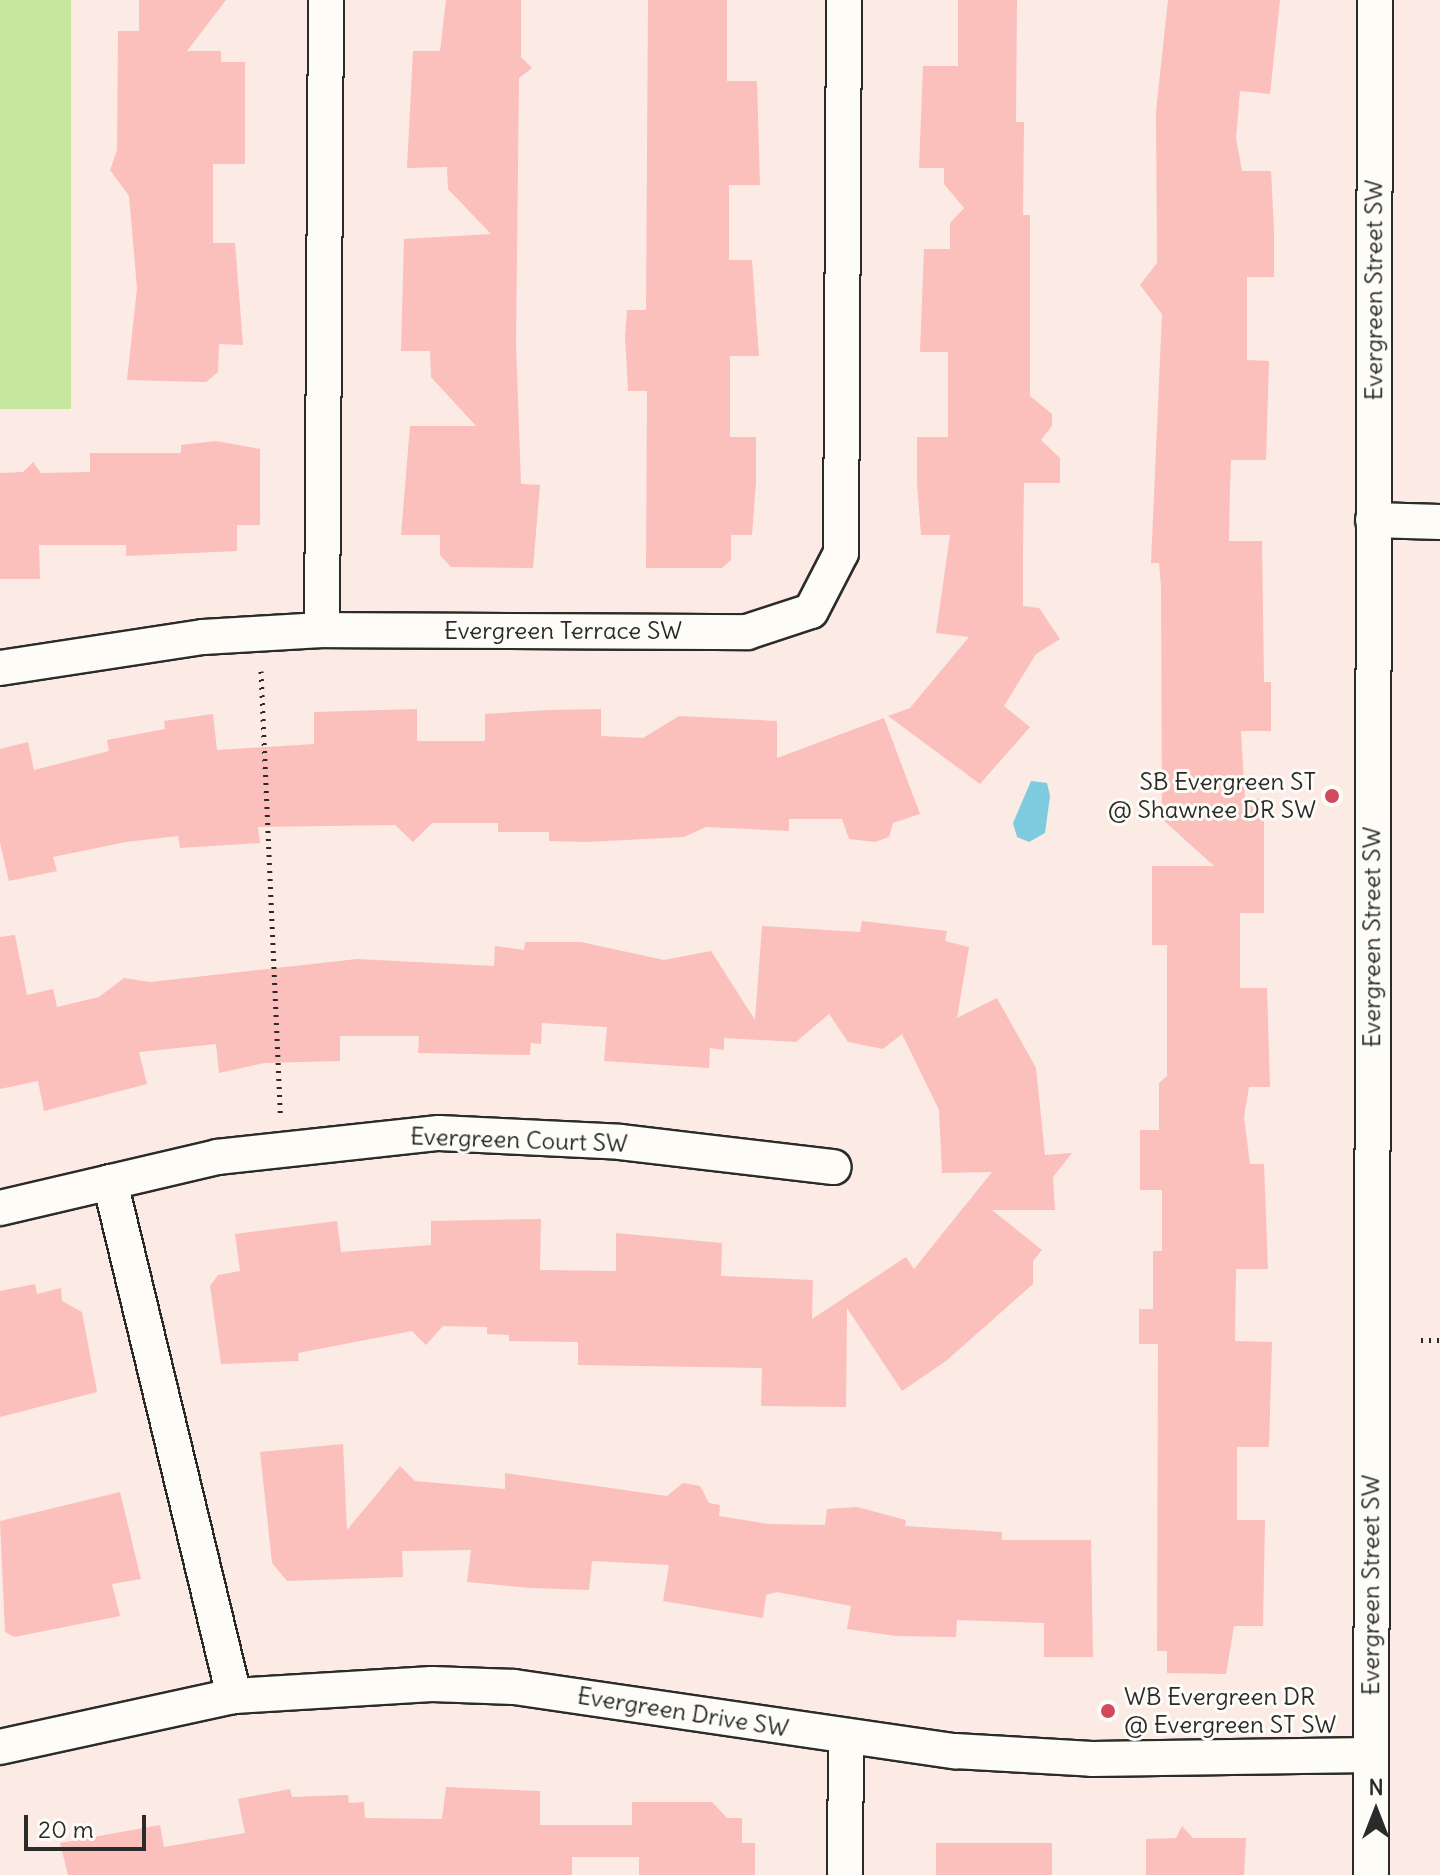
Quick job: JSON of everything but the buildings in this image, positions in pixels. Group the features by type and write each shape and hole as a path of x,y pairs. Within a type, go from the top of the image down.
{"street":[{"path":"322,630 326,0"},
{"name":"Evergreen Terrace SW","path":"0,668 108,648 322,630 747,632 791,622 820,603 841,553 844,0"},
{"name":"Evergreen Street SW","path":"1371,1875 1375,0"},
{"path":"1373,520 1440,522"},
{"name":"Evergreen Court SW","path":"0,1208 281,1146 439,1133 620,1142 834,1167"},
{"path":"110,1182 234,1696"},
{"name":"Evergreen Drive SW","path":"0,1747 234,1696 364,1684 514,1687 846,1737 1092,1759 1371,1755"},
{"path":"845,1875 846,1737"}],"path":[{"path":"260,634 281,1146"},
{"path":"1421,1340 1440,1340"}],"green space":[{"path":"0,0 71,0 71,409 0,409"}],"water":[{"path":"1031,781 1047,783 1050,796 1045,833 1029,842 1017,837 1013,823"}],"place":[{"name":"SB Evergreen ST @ Shawnee DR SW","path":"1332,796"},
{"name":"WB Evergreen DR @ Evergreen ST SW","path":"1108,1711"}]}
